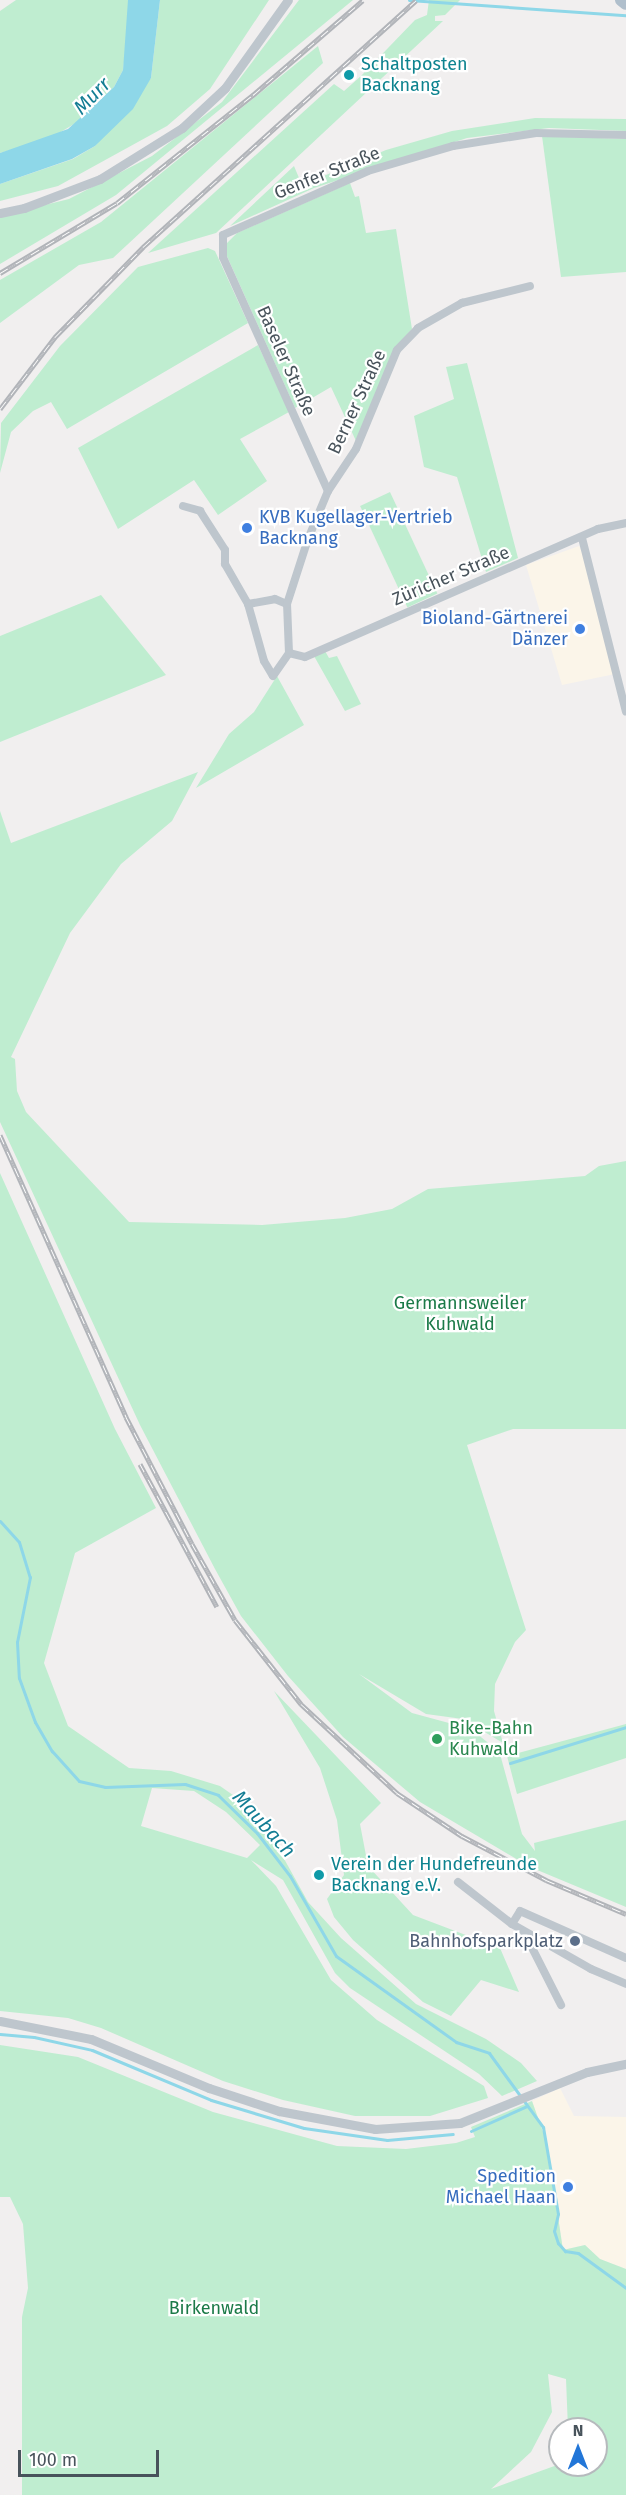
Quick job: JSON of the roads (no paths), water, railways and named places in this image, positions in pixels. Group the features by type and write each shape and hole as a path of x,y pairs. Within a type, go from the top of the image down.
{"main road":[{"path":"621,0 626,4"}],"street":[{"path":"0,213 35,204 100,179 182,128 225,88 288,0"},
{"name":"Genfer Straße","path":"220,242 226,232 334,185 453,146 536,133 626,135"},
{"name":"Baseler Straße","path":"220,242 222,257 328,491"},
{"name":"Berner Straße","path":"287,604 328,491 356,449 405,338 462,303 530,286"},
{"path":"183,506 200,511 225,550 225,564 248,604 264,661 273,676 289,653 287,604 275,599 248,604"},
{"name":"Züricher Straße","path":"289,653 305,657 582,538 598,529 626,523"},
{"path":"582,538 626,712"},
{"path":"458,1882 524,1932 626,1984"},
{"path":"512,1924 520,1911 626,1958"},
{"path":"524,1932 561,2004"},
{"path":"0,2021 91,2039 238,2098 355,2127 434,2127 509,2106 587,2072 626,2064"}],"water":[{"path":"128,0 160,0 151,78 133,109 95,146 72,159 0,184 0,153 68,129 114,87 123,70"}],"waterway":[{"path":"409,0 626,15"},
{"name":"Maubach","path":"0,1521 19,1542 30,1577 17,1642 19,1678 35,1722 52,1751 79,1781 105,1787 185,1784 218,1795 257,1833 290,1876 336,1956 456,2042 489,2053 543,2127 558,2214 554,2231 558,2243 565,2251 578,2253 626,2288"},
{"path":"510,1763 626,1727"},
{"path":"0,2034 34,2037 92,2050 211,2100 304,2128 387,2140 453,2134"},
{"path":"471,2131 527,2106"}],"railway":[{"path":"0,273 117,203 253,95 363,0"},
{"path":"0,409 55,337 143,247 416,0"},
{"path":"0,1135 126,1417 192,1544 235,1620 301,1704 397,1793 462,1836 546,1880 626,1914"},
{"path":"140,1464 217,1607"}],"place":[{"name":"Schaltposten Backnang","path":"349,75"},
{"name":"KVB Kugellager-Vertrieb Backnang","path":"247,528"},
{"name":"Bioland-Gärtnerei Dänzer","path":"580,629"},
{"name":"Bike-Bahn Kuhwald","path":"437,1739"},
{"name":"Verein der Hundefreunde Backnang e.V.","path":"319,1875"},
{"name":"Bahnhofsparkplatz","path":"575,1941"},
{"name":"Spedition Michael Haan","path":"568,2187"}],"water label":[{"name":"Murr","path":"92,96"}],"park label":[{"name":"Germannsweiler Kuhwald","path":"460,1314"},
{"name":"Birkenwald","path":"214,2308"}]}
